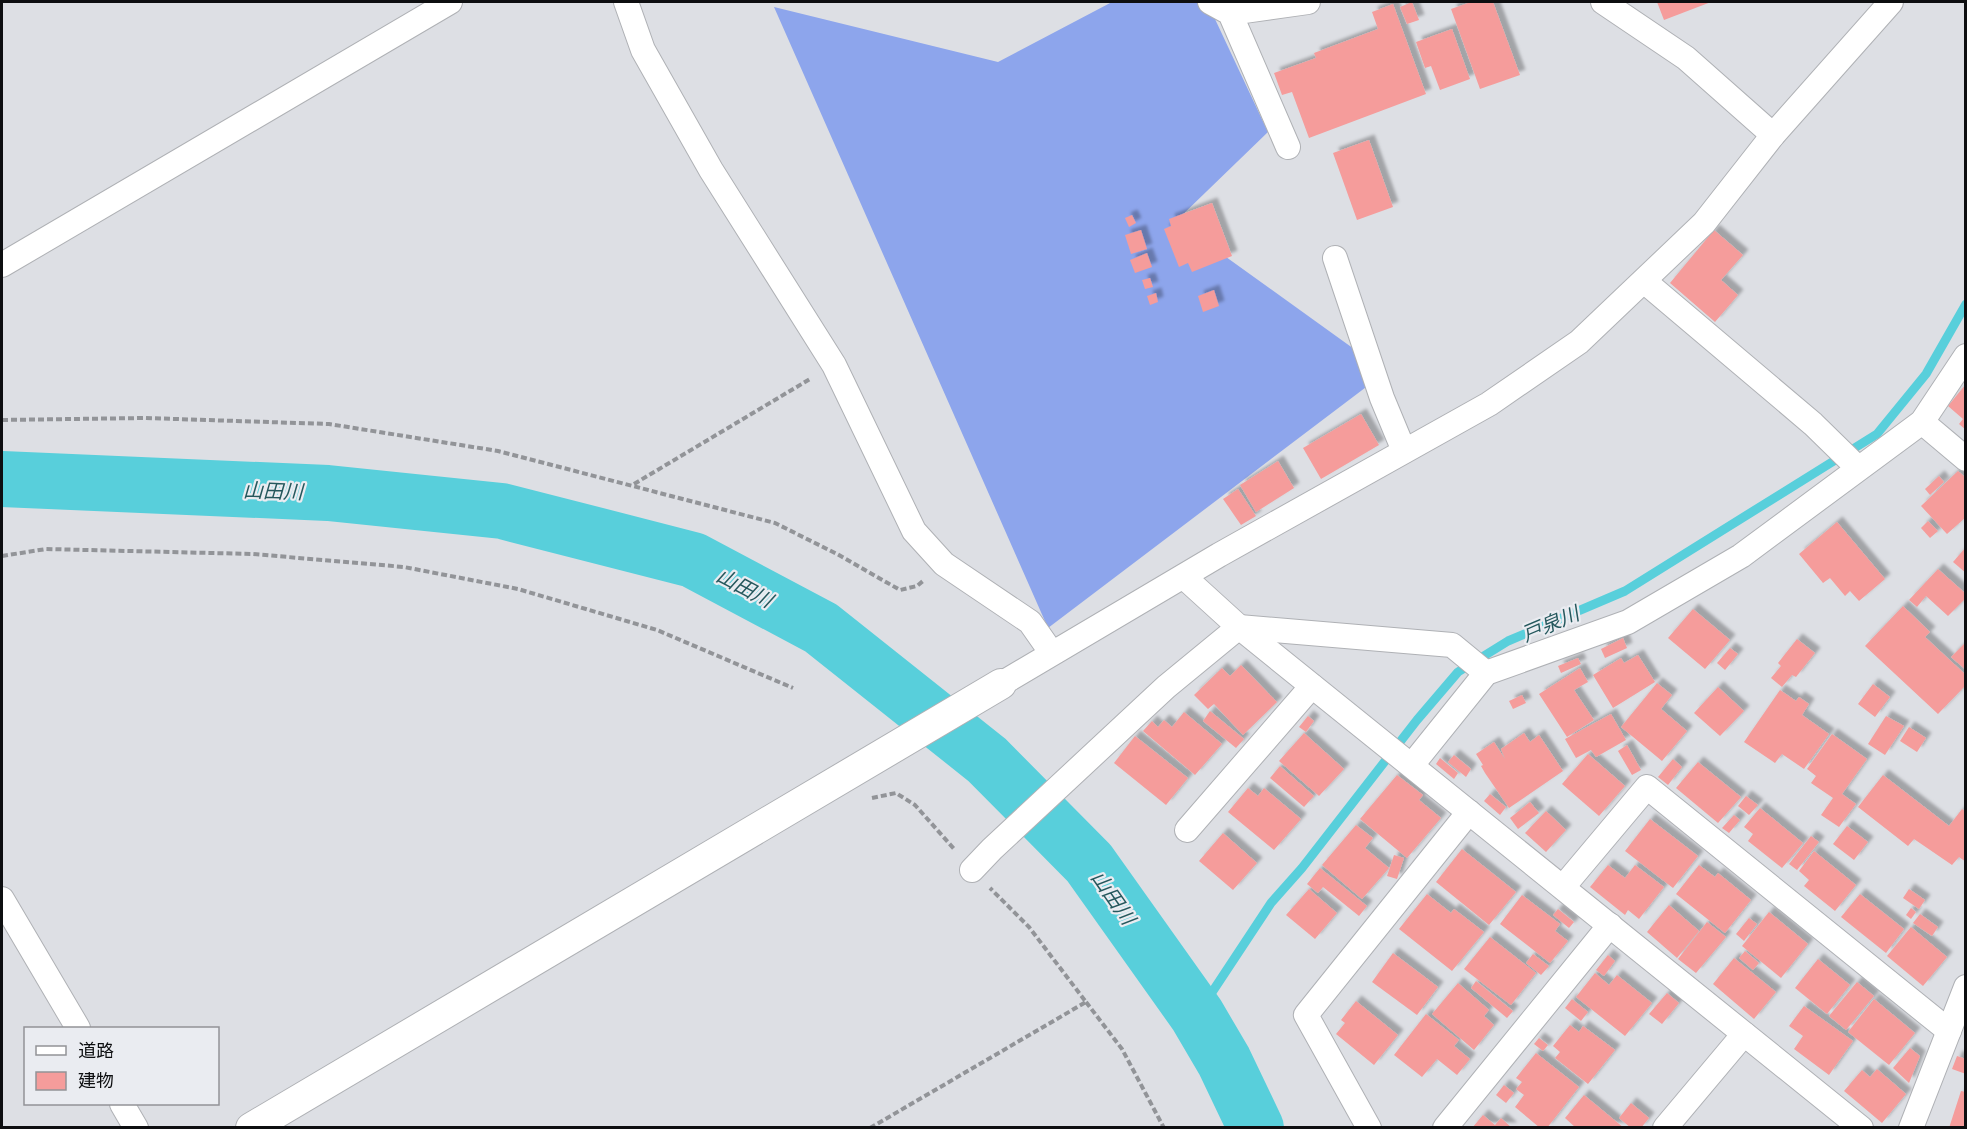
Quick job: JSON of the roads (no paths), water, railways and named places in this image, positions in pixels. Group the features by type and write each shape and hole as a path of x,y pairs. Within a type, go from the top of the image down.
{"street":[{"path":"2,265 450,2"},
{"path":"626,2 648,60 711,170 834,365 914,531 944,564 1030,622 1051,652"},
{"path":"1288,147 1220,7 1308,2"},
{"path":"1603,2 1686,58 1773,135"},
{"path":"251,1128 1001,684 1051,652 1489,404 1579,342 1704,223 1773,135 1890,2"},
{"path":"1335,258 1382,398 1404,451"},
{"path":"1644,281 1814,424 1858,468"},
{"path":"1397,753 1482,670 1628,622 1741,556 1922,422 1965,356"},
{"path":"1922,422 1965,459"},
{"path":"1184,577 1239,627 1861,1128"},
{"path":"972,870 1166,687 1239,627 1452,645 1482,670"},
{"path":"1187,830 1312,686"},
{"path":"1563,887 1647,787 1949,1031"},
{"path":"1369,1128 1306,1015 1469,812"},
{"path":"2,899 77,1027"},
{"path":"1445,1128 1610,925"},
{"path":"1911,1128 1965,987"},
{"path":"1665,1128 1744,1034"},
{"path":"123,1105 136,1128"}],"waterway":[{"name":"戸泉川","path":"1197,1015 1271,903 1302,868 1417,720 1458,672 1508,641 1625,591 1877,434 1926,374 1966,304"},
{"name":"山田川","path":"2,479 328,493 502,511 693,560 821,628 987,760 1089,863 1197,1015 1224,1061 1256,1128"}]}
